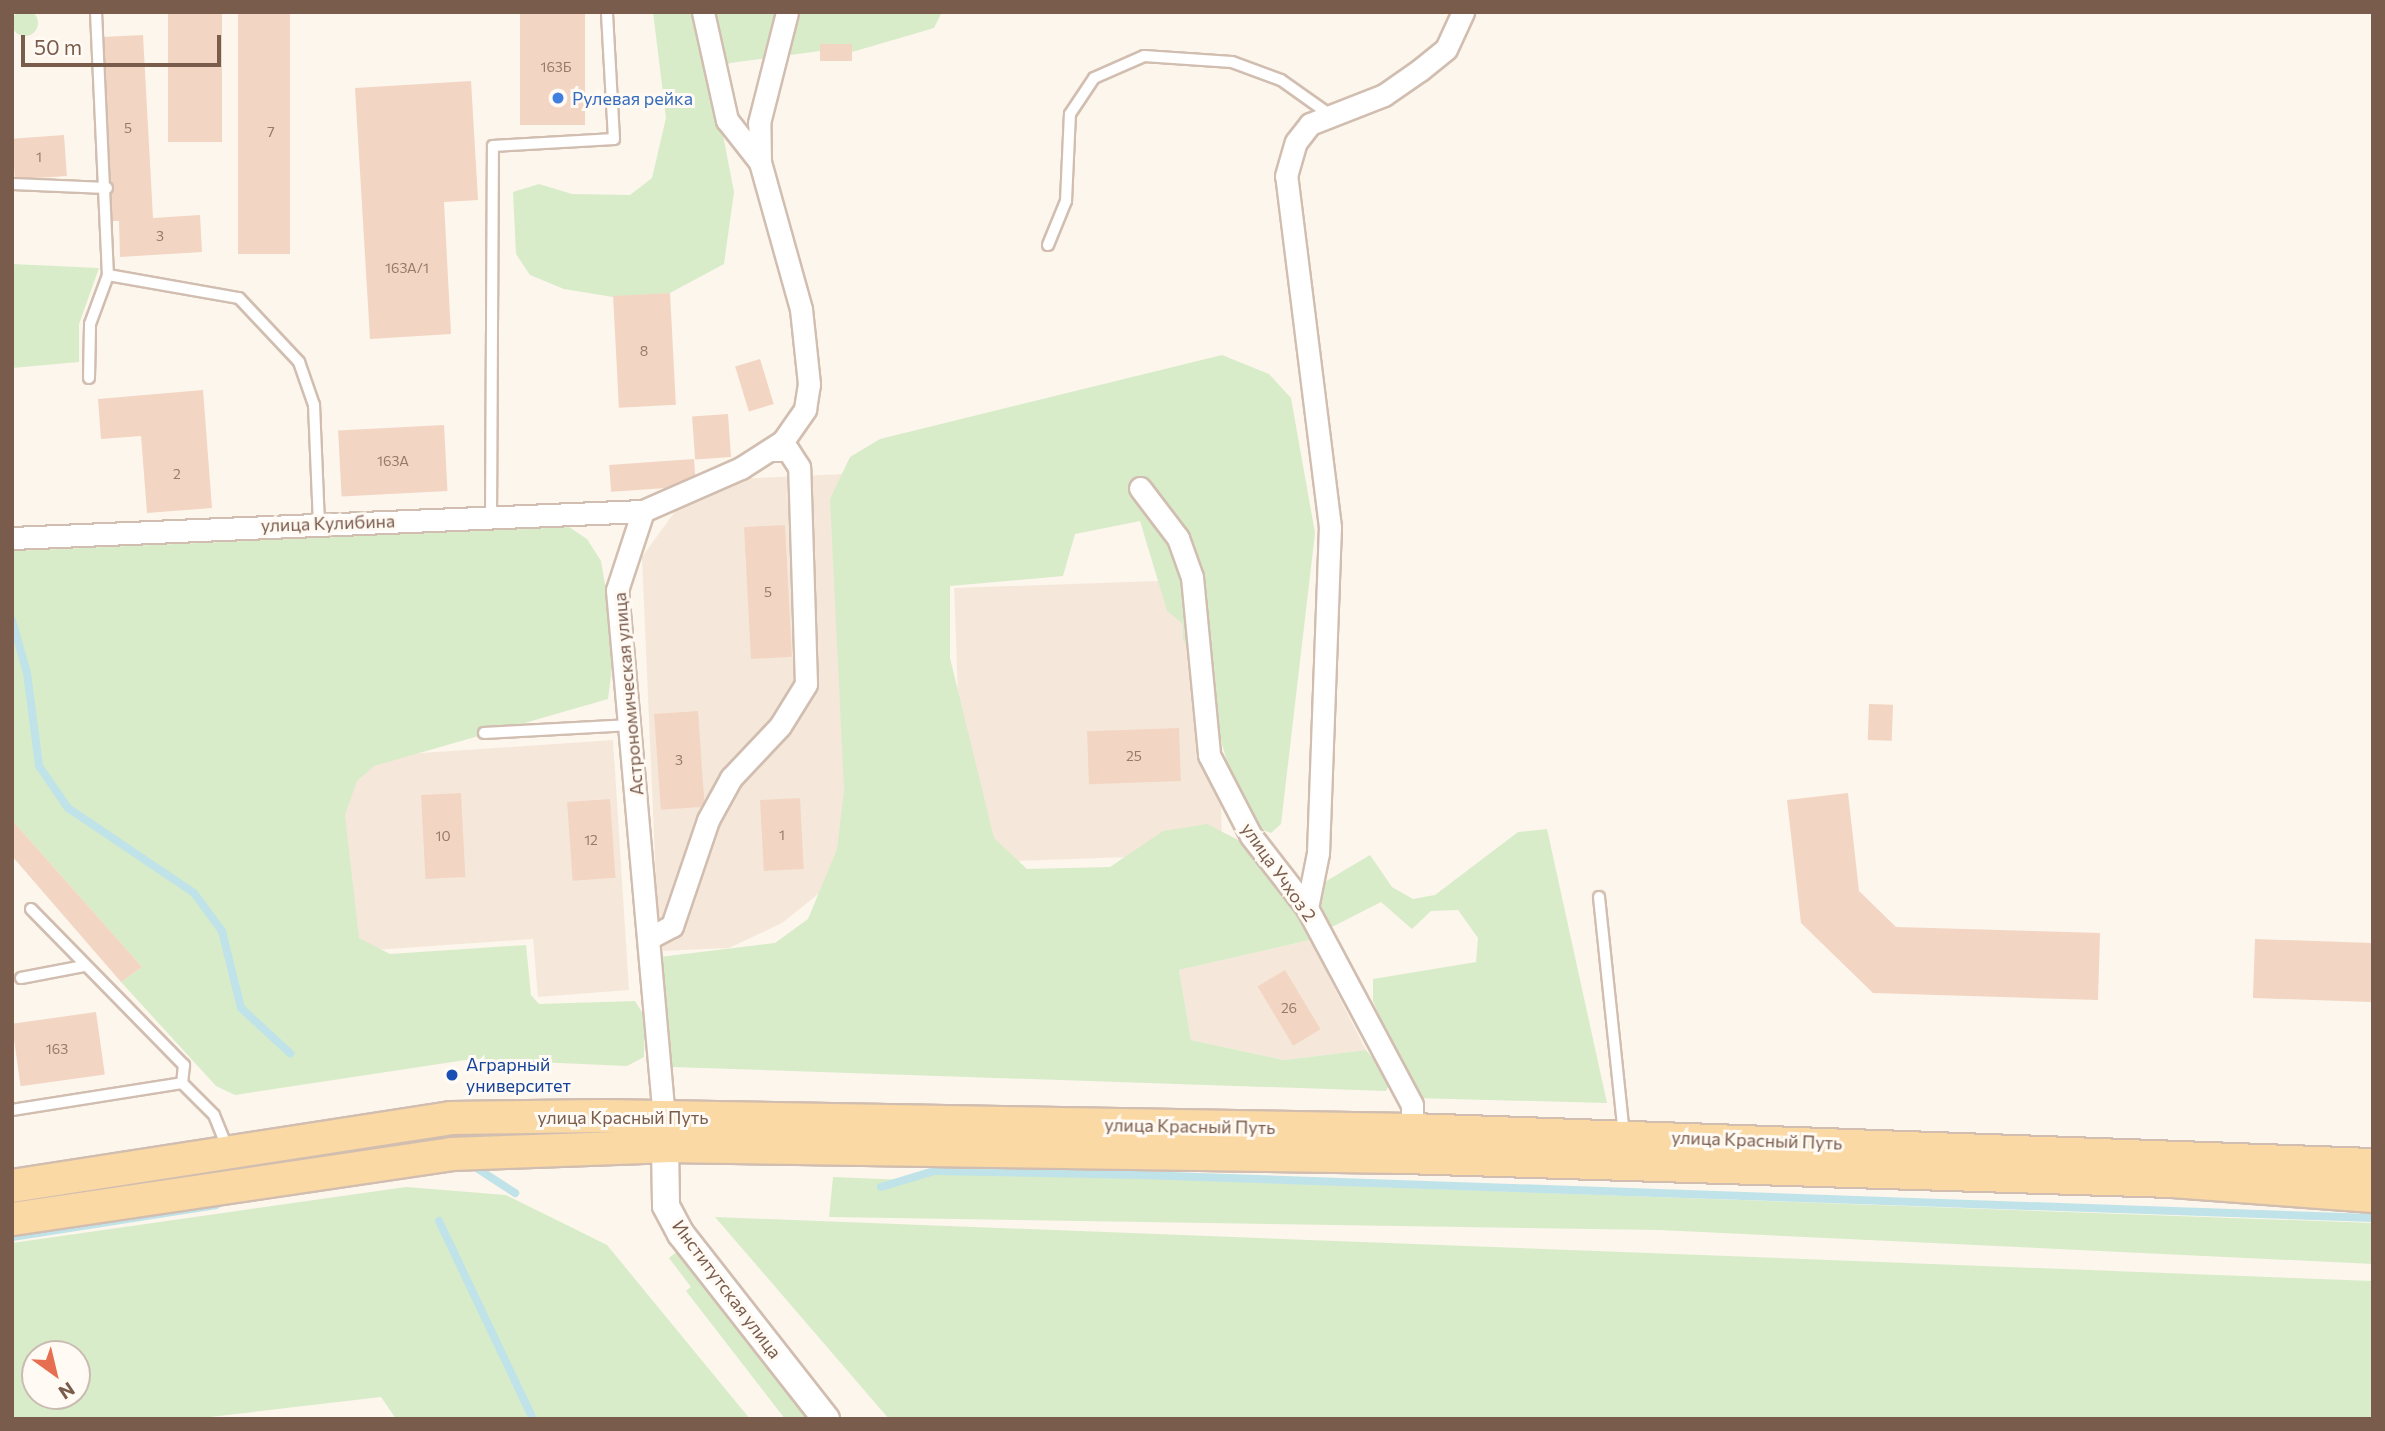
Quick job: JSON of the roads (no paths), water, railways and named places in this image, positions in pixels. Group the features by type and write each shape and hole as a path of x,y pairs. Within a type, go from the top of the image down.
{"main road":[{"name":"улица Красный Путь","path":"12,1186 451,1118 665,1131 2172,1181 2373,1196"},
{"name":"улица Красный Путь","path":"12,1219 451,1154 665,1131 1412,1130 2373,1165"}],"street":[{"path":"703,12 727,120 760,162"},
{"path":"643,511 770,450 805,409 809,384 801,309 760,162 760,123 787,12"},
{"path":"1307,908 1318,853 1330,527 1286,176 1296,142 1329,114 1384,95 1420,70 1446,49 1463,12"},
{"path":"650,937 672,926 708,820 731,778 796,706 806,684 799,467 788,450 770,450"},
{"name":"улица Учхоз 2","path":"1140,488 1178,538 1192,577 1209,755 1251,836 1307,908 1412,1105 1412,1130"},
{"name":"улица Кулибина","path":"12,538 319,522 643,511"},
{"name":"Астрономическая улица","path":"643,511 617,590 650,937 665,1131"},
{"name":"Институтская улица","path":"665,1131 666,1206 681,1234 826,1419"}],"lane":[{"path":"89,378 90,324 108,275 107,188 96,12"},
{"path":"491,518 493,146 614,139 607,12"},
{"path":"1048,245 1066,201 1070,114 1094,78 1144,56 1232,62 1281,79 1329,114"},
{"path":"12,184 107,188"},
{"path":"108,275 239,298 299,362 314,405 319,522"},
{"path":"484,733 631,725"},
{"path":"1599,897 1625,1136"},
{"path":"31,909 184,1065 183,1083 214,1115 229,1152"},
{"path":"21,978 84,966"},
{"path":"12,1110 183,1083"}],"waterway":[{"path":"12,620 27,673 39,766 68,808 194,893 222,931 241,1008 290,1053"},
{"path":"475,1167 515,1193"},
{"path":"881,1187 934,1171 1141,1175 2373,1218"},
{"path":"12,1237 217,1205"},
{"path":"439,1221 533,1419"}],"place":[{"name":"Рулевая рейка","path":"558,98"},
{"name":"Аграрный университет","path":"452,1075"}]}
